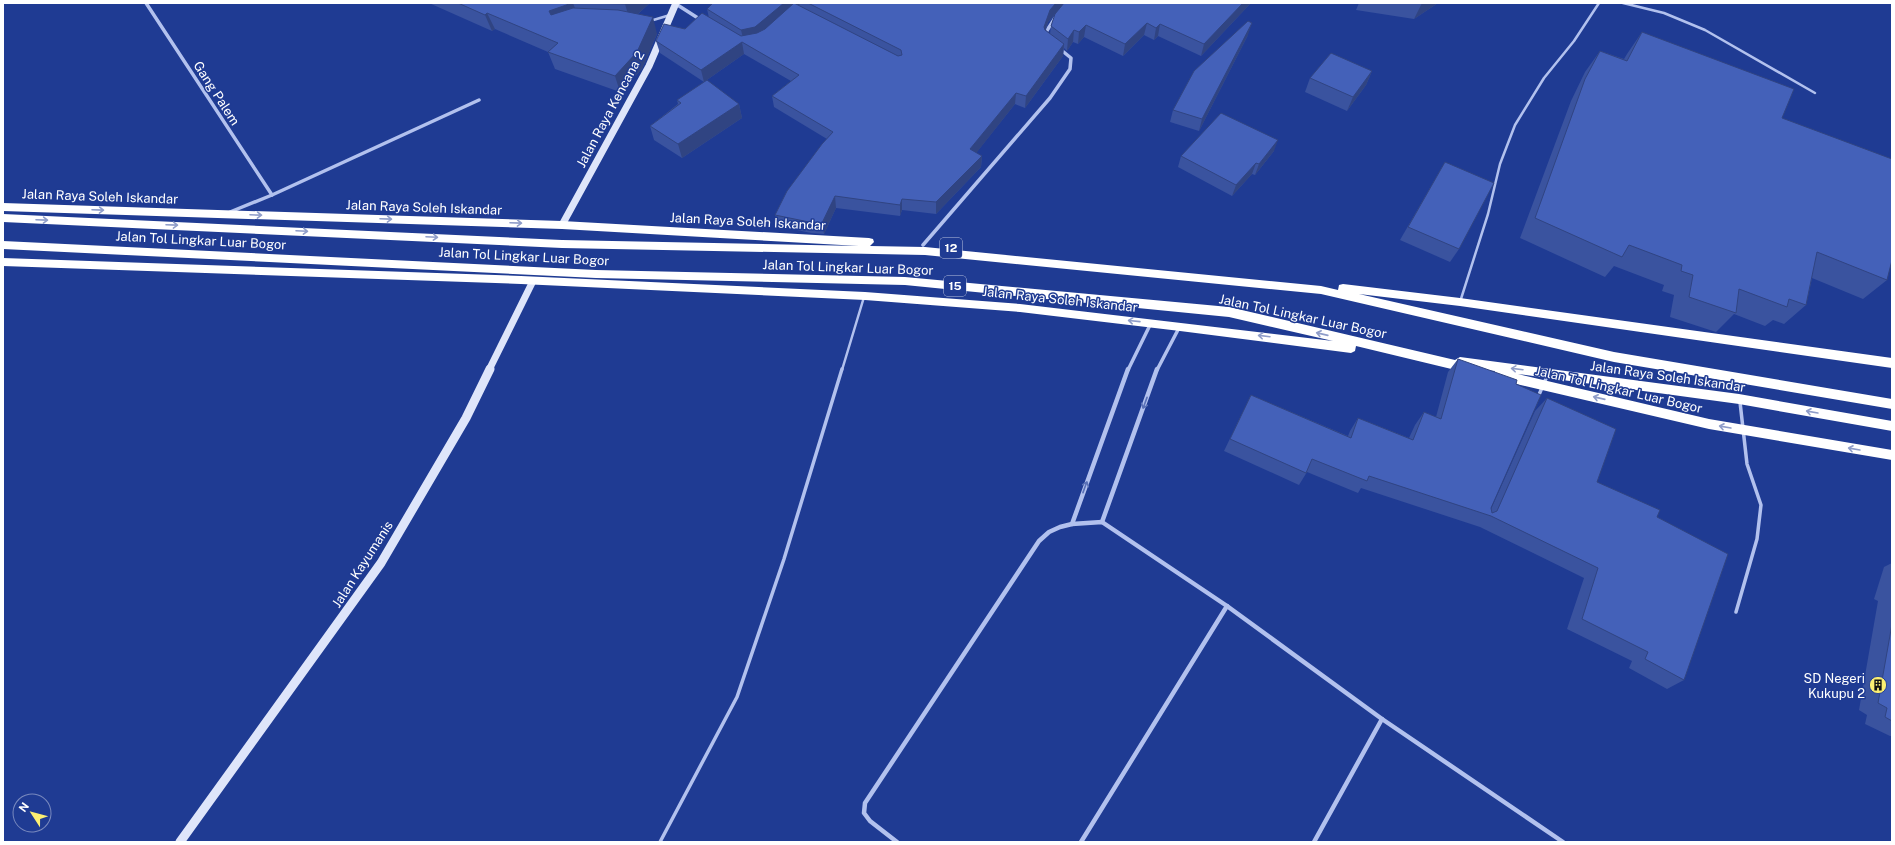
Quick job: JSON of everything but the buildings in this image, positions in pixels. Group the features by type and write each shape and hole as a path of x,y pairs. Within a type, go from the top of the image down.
{"highway":[{"name":"Jalan Raya Soleh Iskandar","path":"3,207 562,225 923,246 1186,269 1460,302 1892,364"},
{"name":"Jalan Tol Lingkar Luar Bogor","path":"3,218 562,244 925,251 1321,290 1614,357 1892,404"},
{"name":"Jalan Tol Lingkar Luar Bogor","path":"3,245 596,274 905,281 1229,312 1709,424 1892,455"},
{"name":"Jalan Raya Soleh Iskandar","path":"3,262 533,281 865,296 1020,308 1180,326 1548,373 1739,399 1892,426"}],"street":[{"name":"Gang Palem","path":"146,3 272,195"},
{"path":"676,4 703,21"},
{"name":"Jalan Raya Kencana 2","path":"562,225 649,66 676,4"},
{"path":"1046,39 1046,32 1057,15"},
{"path":"923,246 1050,98 1070,69 1071,58 1057,47"},
{"path":"226,214 272,195 479,100"},
{"name":"Jalan Kayumanis","path":"180,842 382,564 466,418 533,281"},
{"path":"1072,524 1130,365 1151,323"},
{"path":"1102,522 1158,367 1180,326"},
{"path":"897,842 870,821 864,813 865,804 1039,541 1049,532 1072,524 1102,522 1227,606 1382,719 1563,842"},
{"path":"1081,842 1227,606"},
{"path":"1314,842 1382,719"}],"lane":[{"path":"1460,302 1488,214 1500,164 1516,125 1544,78 1574,41 1599,3"},
{"path":"1623,3 1664,13 1706,30 1815,93"},
{"path":"646,22 671,14"},
{"path":"660,842 737,697 786,552 865,296"},
{"path":"1536,401 1548,373"},
{"path":"1736,612 1757,539 1761,504 1746,464 1739,399"}],"place":[{"name":"SD Negeri Kukupu 2","path":"1878,685"}]}
